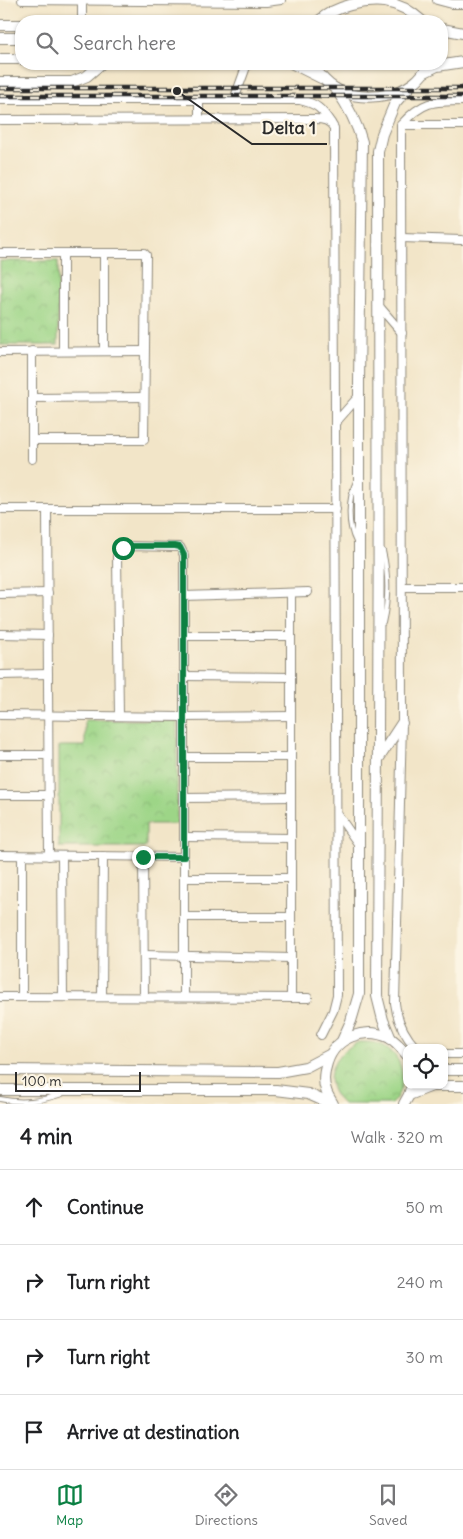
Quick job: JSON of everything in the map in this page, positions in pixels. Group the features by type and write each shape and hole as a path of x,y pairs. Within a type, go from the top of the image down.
{"street":[{"path":"22,0 82,2 266,2 281,0"},
{"path":"438,0 452,4 463,4"},
{"path":"82,2 82,15"},
{"path":"327,15 342,3 384,2 399,3 415,15"},
{"path":"0,25 15,25"},
{"path":"448,30 463,33"},
{"path":"0,38 15,38"},
{"path":"0,59 15,59"},
{"path":"448,64 463,62"},
{"path":"0,82 72,82 87,76 94,70"},
{"path":"234,100 245,70"},
{"path":"0,1070 278,1072 306,1067 329,1055 342,1041 351,1021 359,994 358,396 362,142 358,128 347,105 336,89 326,81 305,70"},
{"path":"317,70 326,81"},
{"path":"391,1039 383,1020 377,996 379,758 378,151 382,134 395,103 425,70"},
{"path":"336,89 359,97 382,96 410,86"},
{"path":"0,100 300,100 313,103 322,110 334,128 338,815 337,995 333,1011 321,1035"},
{"path":"199,100 199,119"},
{"path":"413,1044 405,1033 397,1014 395,1003 402,723 402,125 413,111 423,105 440,101 463,101"},
{"path":"0,120 322,119 332,124"},
{"path":"402,125 463,125"},
{"path":"402,238 461,240"},
{"path":"0,253 144,253 146,255 144,438 142,441 32,440"},
{"path":"63,253 63,351"},
{"path":"104,253 104,351"},
{"path":"378,305 402,333"},
{"path":"32,351 32,458"},
{"path":"0,352 144,351"},
{"path":"336,422 358,396"},
{"path":"32,398 144,397"},
{"path":"0,509 336,508"},
{"path":"47,509 49,856"},
{"path":"119,716 117,556 119,551 128,546 180,547 184,555 184,997"},
{"path":"402,587 463,587"},
{"path":"184,596 308,592"},
{"path":"0,594 48,593"},
{"path":"291,593 291,998"},
{"path":"0,634 48,634"},
{"path":"184,636 291,636"},
{"path":"0,674 48,674"},
{"path":"184,676 291,677"},
{"path":"0,715 291,716"},
{"path":"379,758 402,723"},
{"path":"0,755 48,755"},
{"path":"184,757 291,756"},
{"path":"0,795 49,795"},
{"path":"184,798 291,797"},
{"path":"338,815 359,845"},
{"path":"184,837 291,838"},
{"path":"0,856 184,857"},
{"path":"22,856 22,997"},
{"path":"62,856 63,997"},
{"path":"102,997 104,856"},
{"path":"143,857 144,997"},
{"path":"184,878 291,878"},
{"path":"184,917 291,917"},
{"path":"144,955 291,958"},
{"path":"0,997 308,998"},
{"path":"342,1041 358,1034 375,1033 391,1039 403,1050"},
{"path":"448,1054 463,1054"},
{"path":"329,1055 324,1072 326,1090 332,1104"},
{"path":"448,1070 463,1070"},
{"path":"404,1104 410,1090 432,1086 463,1086"},
{"path":"0,1090 276,1090 308,1094 332,1104"}],"lane":[{"path":"0,1098 23,1102 42,1100 74,1090"}],"green space":[{"path":"0,261 58,261 58,345 0,345"},
{"path":"85,720 177,720 177,824 146,824 146,847 59,847 59,746 85,746"},
{"path":"359,1042 382,1045 396,1056 402,1072 402,1081 397,1097 391,1104 343,1104 335,1095 331,1087 332,1069 342,1053"}],"railway":[{"path":"0,88 463,88"},
{"path":"0,96 463,96"}],"place":[{"name":"Delta 1","path":"177,91"}],"route":[{"path":"123,548 128,546 175,546 180,547 184,555 184,857 143,857"}]}
